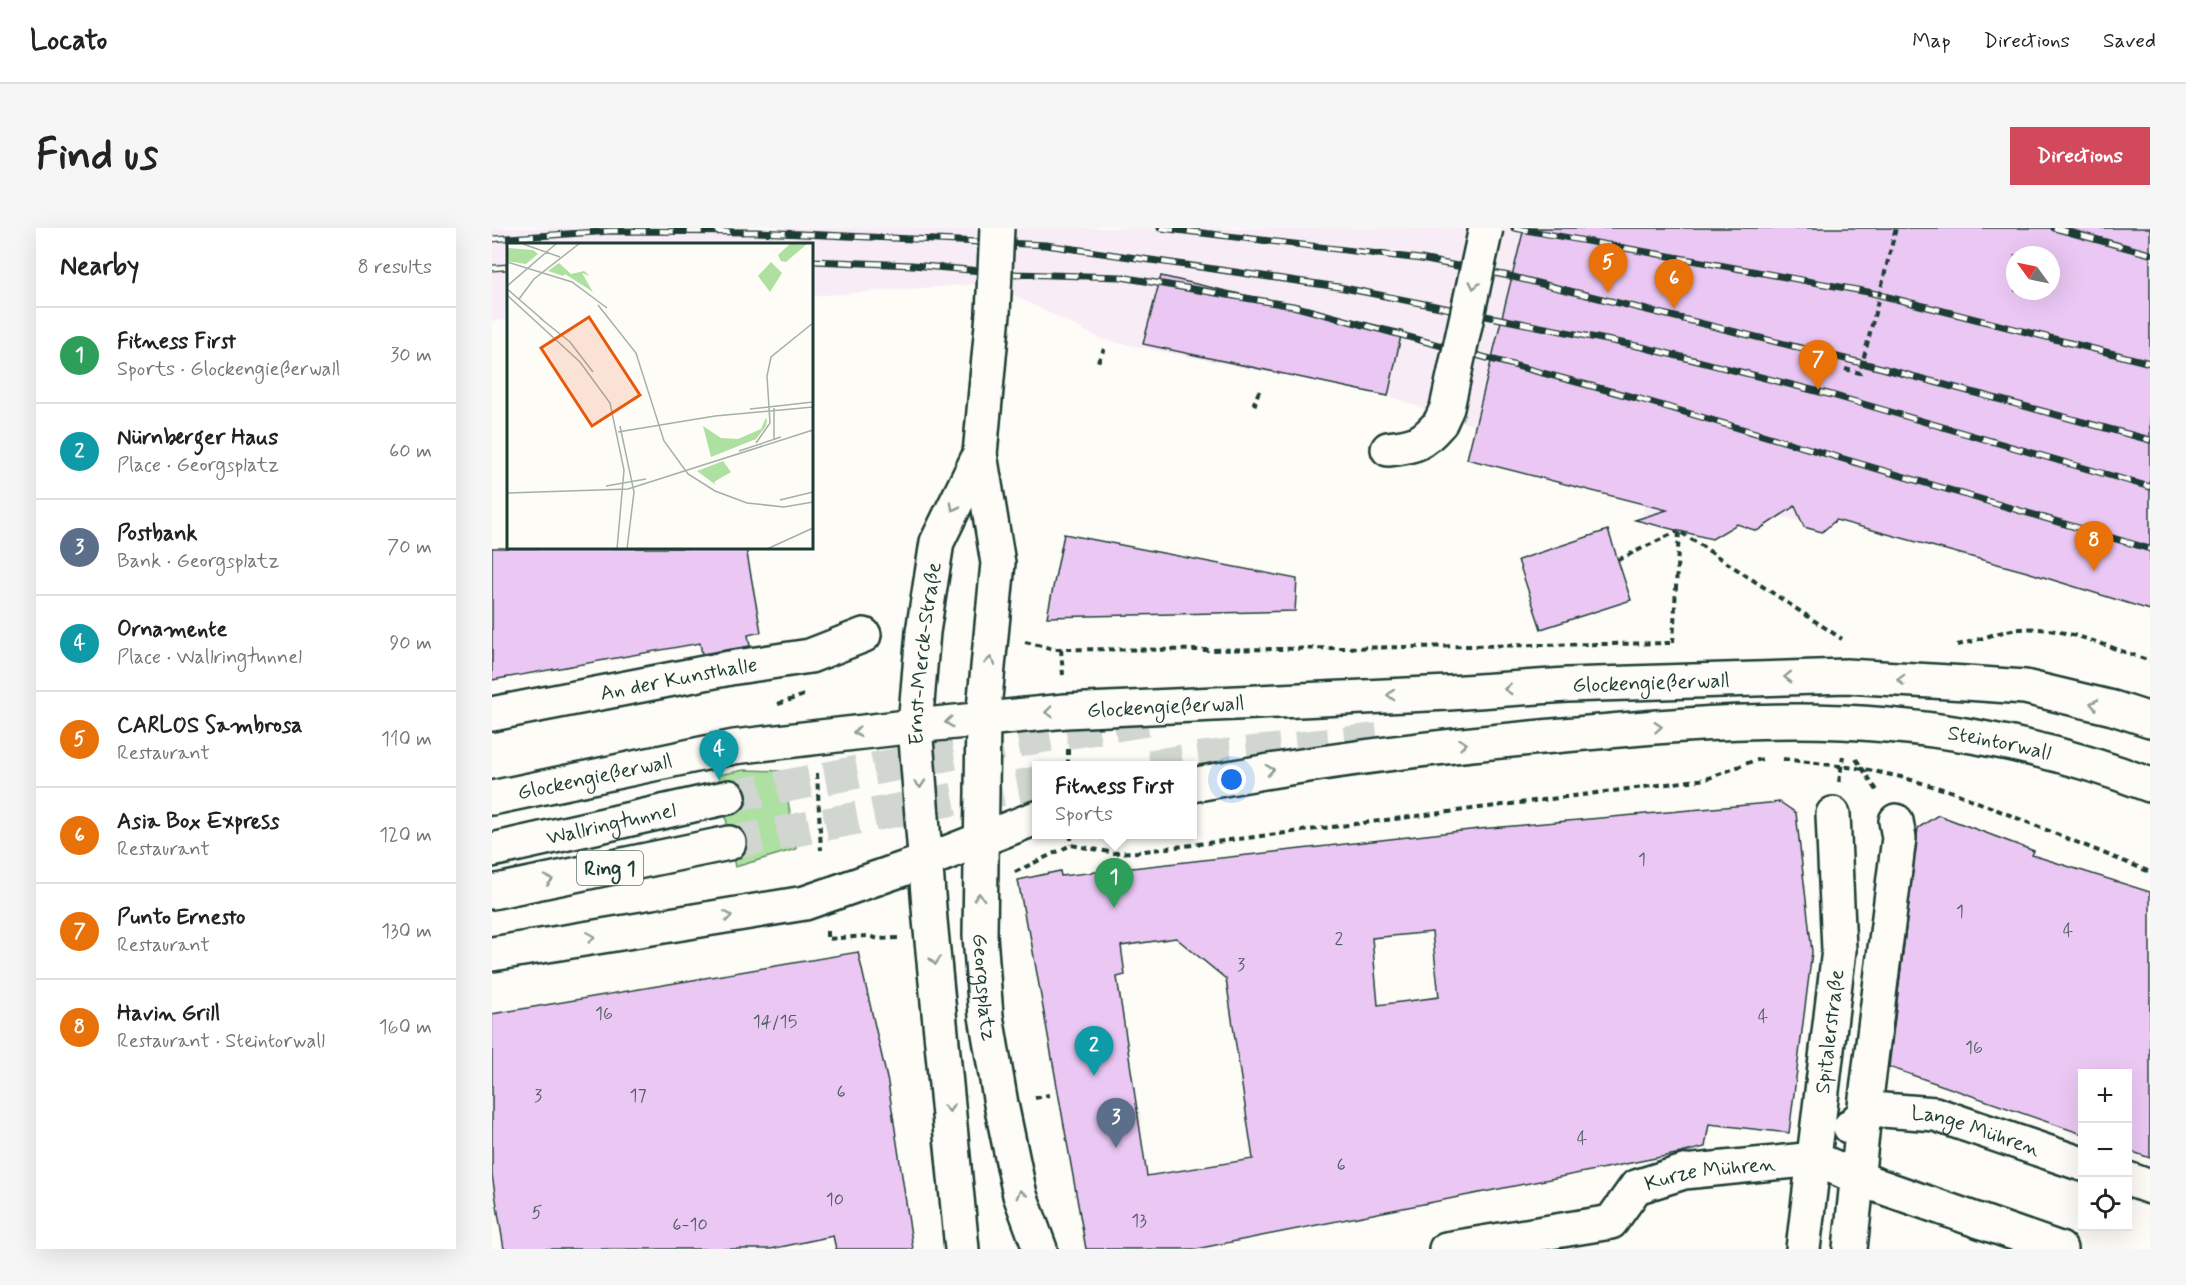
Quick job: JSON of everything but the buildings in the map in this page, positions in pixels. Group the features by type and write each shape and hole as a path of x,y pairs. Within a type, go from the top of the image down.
{"street":[{"name":"Ernst-Merck-Straße","path":"983,719 998,563 980,454 993,314 997,228"},
{"path":"1388,449 1412,446 1427,438 1440,423 1447,408 1486,228"},
{"name":"Ernst-Merck-Straße","path":"926,861 915,726 923,632 937,542 980,454"},
{"name":"An der Kunsthalle","path":"492,714 730,668 810,656 864,635"},
{"name":"Glockengießerwall","path":"492,798 734,747 915,726 1066,711 1449,693 1567,685 1846,676 2025,687 2113,708 2150,720"},
{"name":"Georgsplatz","path":"983,719 980,935 986,1016 1020,1195 1040,1249"},
{"name":"Glockengießerwall","path":"1197,784 1269,770 1443,746 1690,724 1796,721 1848,737"},
{"name":"Steintorwall","path":"1848,737 1936,731 2024,747 2117,772 2150,785"},
{"name":"Wallringtunnel","path":"492,850 729,797"},
{"name":"Spitalerstraße","path":"1803,1249 1839,950 1833,814"},
{"path":"492,954 805,903 926,861 1032,819"},
{"name":"Spitalerstraße","path":"1850,1249 1864,1114 1899,838 1896,821"},
{"name":"Wallringtunnel","path":"492,892 729,843"},
{"path":"926,861 962,1249"},
{"name":"Lange Mühren","path":"1864,1114 1883,1110 1935,1114 2078,1163"},
{"path":"1815,1159 1864,1114"},
{"name":"Kurze Mühren","path":"1446,1249 1611,1222 1636,1187 1684,1172 1815,1159 1858,1177"},
{"path":"1858,1177 2060,1249"},
{"path":"2132,1181 2150,1187"}],"path":[{"path":"1845,369 1860,373 1896,228"},
{"path":"1096,359 1099,360 1104,349"},
{"path":"1257,404 1254,403 1260,389"},
{"path":"1618,560 1679,531"},
{"path":"1679,531 1845,641 1833,642"},
{"path":"1673,643 1679,531"},
{"path":"1954,646 2009,630 2044,629 2150,661"},
{"path":"1015,640 1061,649 1208,650 1684,643"},
{"path":"1061,649 1063,675"},
{"path":"767,708 812,693"},
{"path":"1848,737 1896,821"},
{"path":"1068,749 1068,761"},
{"path":"1011,873 1071,844 1115,853 1137,852 1706,779 1753,761 1772,758 1864,768 1953,792 2150,872"},
{"path":"817,766 820,850"},
{"path":"1071,839 1071,844"},
{"path":"826,931 827,939 868,936 879,939 896,939 906,935"}],"shaded area":[{"path":"492,228 2150,228 2150,610 2027,572 1829,518 1827,528 1822,532 1804,527 1802,522 1761,511 1762,528 1757,531 1750,529 1747,524 1724,518 1720,535 1712,539 1647,522 1642,515 1646,498 1607,489 1605,494 1467,459 1475,426 1388,396 1104,340 989,283 813,296 813,243 507,243 507,320 492,321"}],"green space":[{"path":"744,770 783,771 796,849 735,867 718,775"}],"tunnel":[{"path":"729,797 1033,738 1160,718"},
{"path":"1182,761 1393,738"},
{"path":"729,843 1032,784"}],"railway":[{"path":"1160,228 1421,259 1509,276 1882,368 2150,440"},
{"path":"1514,228 1868,292 2150,363"},
{"path":"2054,228 2150,254"},
{"path":"492,239 611,231 757,232 1046,245 1339,287 1642,347 1832,395 2150,487"},
{"path":"813,261 912,265 1016,274 1121,277 1293,306 1640,399 2150,549"},
{"path":"492,268 507,267"}],"place":[{"name":"CARLOS Sambrosa","path":"1608,293"},
{"name":"Asia Box Express","path":"1674,309"},
{"name":"Punto Ernesto","path":"1818,390"},
{"name":"Havin Grill","path":"2094,571"},
{"name":"Ornamente","path":"719,780"},
{"name":"Fitness First","path":"1114,908"},
{"name":"Nürnberger Haus","path":"1094,1076"},
{"name":"Postbank","path":"1116,1148"}]}
